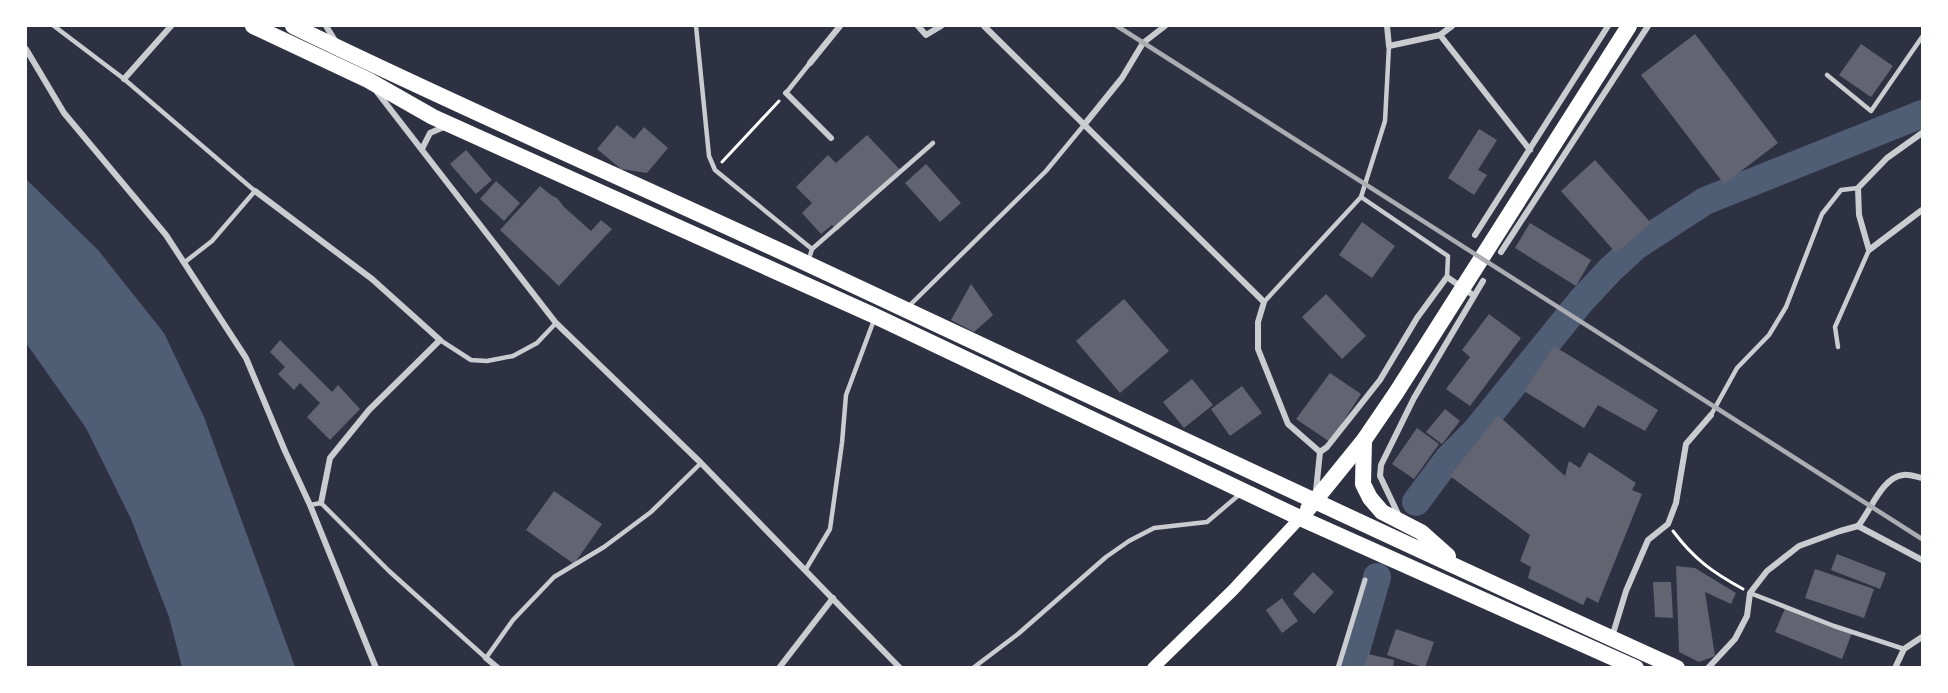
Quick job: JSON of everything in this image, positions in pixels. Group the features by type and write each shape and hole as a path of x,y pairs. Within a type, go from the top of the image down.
{"highway":[{"path":"253,26 368,80 433,117 875,316 1299,518 1634,667"},
{"path":"293,26 442,97 810,256 883,300 1677,668"},
{"path":"1299,518 1316,501 1364,440 1396,393 1629,26"},
{"path":"1364,440 1363,484 1370,498 1382,512 1421,532 1462,569"}],"main road":[{"path":"1153,668 1233,590 1299,518"}],"street":[{"path":"124,79 171,26"},
{"path":"326,26 341,49 368,80 556,323 701,463 900,668"},
{"path":"810,63 840,26"},
{"path":"918,26 926,35 941,26"},
{"path":"984,26 1264,302 1258,322 1258,349 1288,424 1320,452"},
{"path":"1084,125 1122,78 1143,43 1165,26"},
{"path":"1387,26 1389,46 1440,35 1452,26"},
{"path":"1475,235 1608,26"},
{"path":"1501,252 1648,26"},
{"path":"1440,35 1530,150"},
{"path":"26,49 64,112 166,235 246,358 310,505 376,668"},
{"path":"786,93 831,138"},
{"path":"422,149 430,134 449,124"},
{"path":"1923,133 1887,158 1858,188 1859,215 1869,250 1923,210"},
{"path":"255,191 372,279 440,340 369,410 330,458 321,503"},
{"path":"1316,501 1320,452 1327,447 1380,380 1417,318 1447,277 1473,295"},
{"path":"1401,522 1380,476 1381,465 1414,398 1483,281"},
{"path":"1612,638 1626,591 1648,540 1668,524 1676,503 1686,444 1712,415"},
{"path":"1708,668 1736,639 1747,616 1750,593 1767,571 1799,546 1860,524 1890,480 1902,475 1923,478"},
{"path":"1860,524 1923,560"},
{"path":"1338,668 1365,580"},
{"path":"779,668 833,598"},
{"path":"1895,668 1904,649 1923,637"},
{"path":"486,658 498,668"}],"lane":[{"path":"54,26 124,79 255,191 212,241 185,262"},
{"path":"696,26 709,156 715,170 810,256 933,143"},
{"path":"1827,75 1871,111 1923,37"},
{"path":"1264,302 1361,197 1384,121 1389,46"},
{"path":"786,93 810,63"},
{"path":"905,310 1046,171 1084,125"},
{"path":"1712,415 1737,368 1769,335 1786,307 1822,214 1841,190 1858,188"},
{"path":"1502,192 1529,209"},
{"path":"1361,197 1448,256 1447,277"},
{"path":"1838,347 1835,327 1869,250"},
{"path":"806,569 830,529 846,395 883,300"},
{"path":"440,340 471,360 487,361 513,356 537,343 556,323"},
{"path":"310,505 321,503 389,571 486,658 513,620 554,576 604,547 651,512 701,463"},
{"path":"974,668 1018,634 1106,556 1154,528 1207,522 1245,491"},
{"path":"1750,593 1834,626 1904,649"}],"path":[{"path":"715,170 786,93"},
{"path":"1668,524 1687,550 1714,573 1750,593"}],"water":[{"path":"26,179 98,250 164,333 204,417 295,667 182,667 169,617 131,519 86,428 26,343"}],"building":[{"path":"1695,34 1778,143 1724,184 1641,75"},
{"path":"1861,44 1893,66 1871,97 1839,75"},
{"path":"617,125 634,139 644,127 668,148 647,173 621,169 597,149"},
{"path":"1479,129 1497,140 1478,170 1487,175 1474,195 1448,178"},
{"path":"867,135 902,172 837,231 832,225 821,234 802,213 812,203 796,187 828,155 836,163"},
{"path":"466,150 492,180 476,194 450,164"},
{"path":"1595,160 1651,223 1616,253 1561,191"},
{"path":"926,164 961,203 940,222 905,183"},
{"path":"496,181 520,203 504,221 480,199"},
{"path":"540,186 557,198 591,231 601,220 612,229 559,286 500,230"},
{"path":"1362,222 1395,246 1372,278 1339,255"},
{"path":"1530,223 1591,260 1576,286 1515,248"},
{"path":"971,284 993,315 974,332 951,320"},
{"path":"1326,294 1366,336 1342,359 1302,317"},
{"path":"1124,299 1169,351 1120,393 1076,341"},
{"path":"1489,314 1521,338 1470,406 1446,389 1470,357 1462,350"},
{"path":"280,340 332,392 338,385 360,409 330,440 307,417 320,403 300,383 294,390 278,374 285,367 270,352"},
{"path":"1554,346 1658,410 1645,431 1598,405 1584,428 1524,391"},
{"path":"1330,373 1361,394 1330,442 1296,419"},
{"path":"1192,379 1213,405 1184,428 1163,402"},
{"path":"1242,386 1262,413 1230,436 1211,409"},
{"path":"1445,409 1460,421 1442,444 1426,432"},
{"path":"1498,415 1565,476 1569,461 1580,468 1589,452 1636,483 1632,490 1642,494 1598,603 1587,597 1583,605 1528,578 1531,567 1520,561 1530,535 1450,476"},
{"path":"1417,428 1439,444 1414,479 1392,464"},
{"path":"554,491 602,524 574,564 526,530"},
{"path":"1837,554 1886,573 1880,589 1831,570"},
{"path":"1676,566 1695,568 1736,593 1731,604 1705,592 1715,656 1699,662 1679,652"},
{"path":"1815,569 1874,589 1864,618 1805,598"},
{"path":"1313,572 1334,592 1314,614 1293,594"},
{"path":"1653,582 1671,582 1673,618 1655,617"},
{"path":"1282,598 1298,621 1282,633 1266,610"},
{"path":"1786,606 1852,633 1842,659 1775,632"},
{"path":"1396,629 1434,642 1425,668 1387,655"},
{"path":"1368,654 1394,660 1393,668 1364,668"}],"waterway":[{"path":"1416,502 1448,459 1475,432 1581,301 1636,246 1705,201 1922,114"},
{"path":"1351,668 1377,577"}],"railway":[{"path":"1117,26 1922,539"}]}
